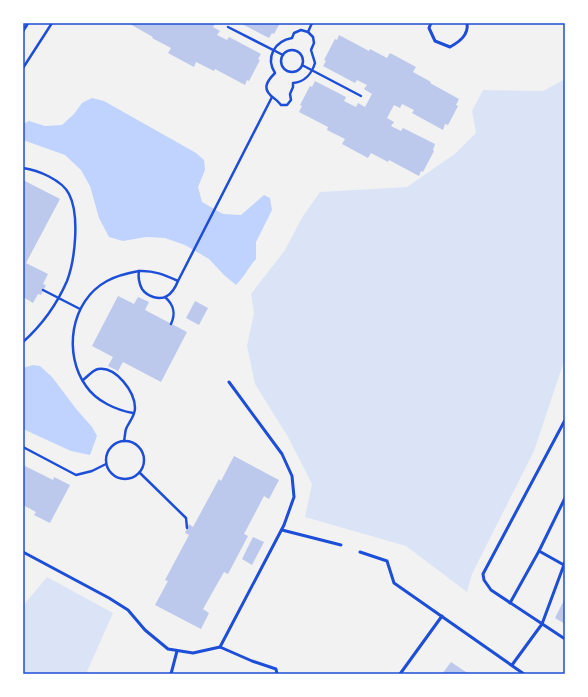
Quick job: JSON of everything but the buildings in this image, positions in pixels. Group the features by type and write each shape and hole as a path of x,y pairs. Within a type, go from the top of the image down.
{"lane":[{"path":"23,31 28,23"},
{"path":"431,23 429,28 435,41 450,47 460,42 468,28 467,23"},
{"path":"220,647 282,530 294,497 292,476 282,454 229,382"},
{"path":"565,420 483,574 484,580 490,590 565,639"},
{"path":"510,603 539,551 565,498"},
{"path":"282,530 341,545"},
{"path":"512,665 542,624 564,564 539,551"},
{"path":"23,552 109,598 128,610 145,630 168,649 193,653 220,647 252,661 276,669 277,674"},
{"path":"360,552 387,561 394,583 524,674"},
{"path":"400,674 442,616"},
{"path":"171,674 178,651"}],"path":[{"path":"23,68 52,23"},
{"path":"308,32 312,23"},
{"path":"228,27 283,56"},
{"path":"298,31 308,32 314,40 311,50 314,55 315,62 312,70 306,78 293,83 290,94 291,100 287,105 281,106 276,99 269,95 266,89 269,80 275,73 271,65 271,54 280,42 292,38 294,33 298,31"},
{"path":"290,50 297,51 302,55 302,65 297,70 287,70 282,64 283,56 290,50"},
{"path":"302,65 361,96"},
{"path":"139,271 141,288 154,298 165,297 168,295 178,281 272,97"},
{"path":"23,168 37,171 60,184 69,193 73,206 75,248 67,280 58,298 44,320 23,342"},
{"path":"133,413 122,411 107,404 86,387 77,368 73,351 75,322 80,309 95,290 106,281 127,273 146,270 160,273 178,281"},
{"path":"43,290 80,309"},
{"path":"165,297 173,305 174,317 171,324"},
{"path":"83,380 97,369 107,370 126,384 135,409 126,430 124,441"},
{"path":"118,442 131,442 141,449 144,462 140,473 128,479 116,477 111,473 106,464 108,450 112,445 118,442"},
{"path":"23,447 76,475 92,471 106,464"},
{"path":"140,473 186,518 187,528"}],"shaded area":[{"path":"565,79 565,358 534,451 472,574 467,592 406,546 305,517 312,484 288,437 255,384 247,346 254,313 251,294 285,250 303,216 320,192 407,187 456,153 476,133 472,111 483,90 543,91"},
{"path":"47,577 113,613 86,674 23,674 23,606"}],"water":[{"path":"92,98 104,101 196,153 204,160 205,170 198,187 202,202 223,214 241,215 264,195 270,198 272,210 256,242 256,259 236,285 209,259 185,245 165,238 146,237 123,241 109,237 99,218 90,186 81,170 65,155 23,140 23,124 29,121 45,126 62,125 74,114 82,103"},
{"path":"33,365 40,366 52,377 92,427 97,436 90,455 71,451 23,429 23,368"}]}
